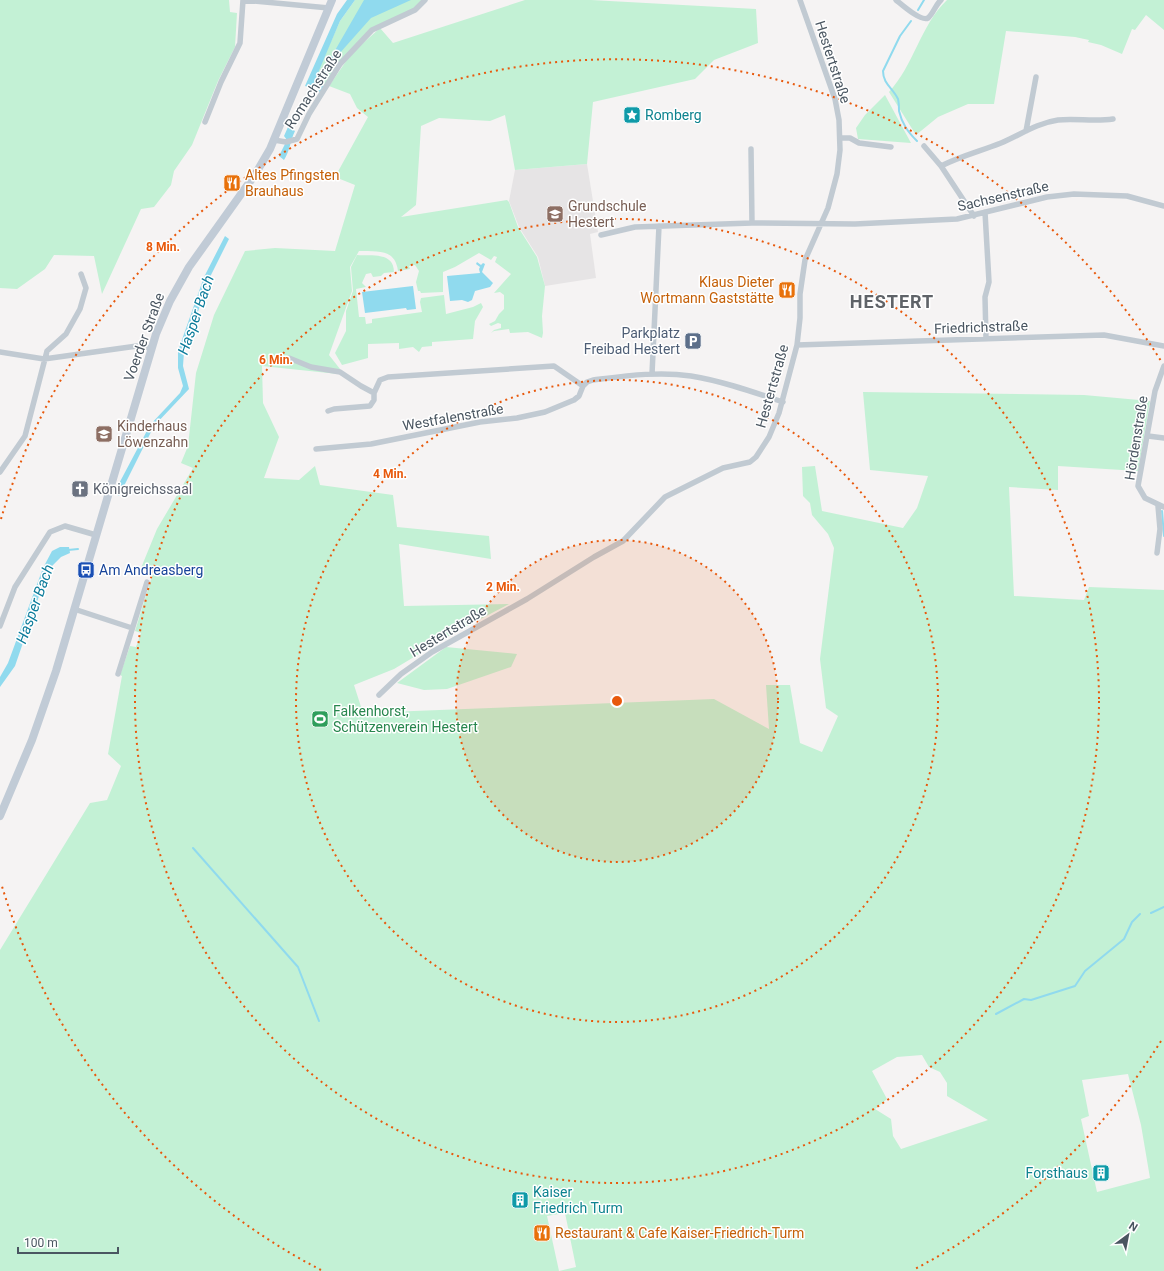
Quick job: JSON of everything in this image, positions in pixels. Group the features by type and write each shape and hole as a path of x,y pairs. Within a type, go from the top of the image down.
{"main road":[{"name":"Voerder Straße","path":"96,535 151,348 170,301 182,278 204,244 256,173 274,140 332,0"},
{"path":"0,816 43,709 96,535"}],"street":[{"path":"205,122 221,82 240,43 243,0 329,8"},
{"name":"Romachstraße","path":"274,140 289,141 297,139 309,114 340,64 372,30 415,10 425,0"},
{"name":"Hestertstraße","path":"379,695 401,674 432,652 527,599 594,557 623,541 665,497 723,468 750,462 756,457 769,437 783,402 797,345 802,275 805,260 822,224 837,174 841,138 835,99 800,0"},
{"path":"896,0 913,14 924,18 928,18 941,0"},
{"path":"1026,131 1036,77"},
{"path":"941,166 959,157 1018,136 1044,123 1058,120 1100,121 1113,119"},
{"path":"841,138 850,138 859,143 891,147"},
{"path":"924,146 941,166 974,216"},
{"path":"751,148 752,223"},
{"name":"Sachsenstraße","path":"601,235 635,227 752,223 855,224 957,219 1047,197 1074,194 1128,196 1164,206"},
{"path":"985,212 989,282 986,297 986,339"},
{"path":"652,374 659,226"},
{"path":"0,472 25,436 47,351 66,334 80,309 86,288 84,280 80,274"},
{"name":"Friedrichstraße","path":"797,345 1104,334 1164,346"},
{"path":"0,352 44,359 137,346 151,348"},
{"path":"289,358 311,367 340,372 360,386 374,393"},
{"path":"328,411 334,409 370,406 374,400 374,393 380,380 388,377 554,366 583,386 587,382 593,380 652,374 690,376 714,381 783,402"},
{"name":"Hördenstraße","path":"1158,553 1161,506 1145,498 1138,486 1156,391 1164,366"},
{"name":"Westfalenstraße","path":"316,449 371,444 480,422 517,418 545,412 574,400 579,396 583,386"},
{"path":"1148,436 1164,438"},
{"path":"0,626 15,587 50,532 65,526 96,535"},
{"path":"118,674 147,582"},
{"path":"74,609 132,628"}],"shaded area":[{"name":"Grundschule Hestert","path":"587,164 598,232 590,234 596,278 545,286 538,257 519,227 509,201 515,170"}],"green space":[{"path":"0,0 229,0 230,12 237,13 235,47 218,81 192,145 174,171 171,185 154,207 141,209 102,294 94,256 54,255 45,269 17,289 0,288"},
{"path":"355,0 423,0 415,8 376,27 324,86 314,80 340,21"},
{"path":"525,0 591,0 756,9 758,43 714,60 695,79 593,102 587,164 515,170 505,115 490,121 439,118 421,126 416,205 401,217 507,200 518,227 537,257 545,286 542,316 542,338 528,332 510,333 509,329 494,331 491,333 494,330 501,328 501,324 498,323 491,326 489,324 495,321 504,309 504,295 500,292 494,293 511,274 495,262 497,257 494,256 491,260 479,253 443,272 443,292 421,293 418,291 416,282 419,271 415,265 409,266 410,269 398,271 393,258 389,255 378,252 359,251 350,267 352,291 329,355 340,369 338,374 262,366 263,403 279,437 264,478 299,480 315,466 320,485 393,495 397,527 489,536 491,559 399,544 404,606 509,604 454,633 394,669 354,685 363,713 714,699 769,729 766,685 790,685 800,743 822,752 838,716 826,708 820,659 834,548 828,534 812,515 810,503 803,496 802,467 815,466 822,511 903,528 917,508 928,476 870,470 863,392 1084,395 1150,401 1138,471 1058,466 1058,490 1009,487 1014,596 1084,600 1089,587 1164,590 1164,1271 559,1271 0,1271 0,950 90,803 107,800 121,766 108,754 122,676 120,675 130,646 136,647 141,633 135,631 153,573 141,568 157,529 193,468 181,463 188,446 196,373 214,315 245,251 275,248 335,251 355,185 335,177 368,117 357,108 350,94 329,86 351,54 380,28 393,43","holes":["922,1055 929,1067 940,1072 947,1083 947,1096 988,1120 901,1149 893,1136 891,1119 875,1109 887,1099 872,1071 897,1057","1128,1074 1141,1125 1150,1178 1097,1192 1081,1119 1089,1116 1082,1080","565,1213 576,1267 559,1271 547,1216"]},
{"path":"947,0 1164,0 1164,30 1146,15 1135,30 1132,29 1122,54 1101,45 1088,42 1089,40 1075,37 1006,31 994,104 968,104 938,117 916,135 889,92 905,70 923,33 938,10"},
{"path":"885,95 911,143 858,139 856,128 865,115"},
{"path":"357,255 381,256 386,258 393,266 394,272 384,273 381,276 373,277 371,273 366,274 362,283 366,287 356,289 359,317 365,317 366,324 372,323 372,319 422,312 420,302 421,298 444,295 446,314 473,307 481,303 483,307 475,321 473,339 432,342 432,346 422,347 419,352 413,347 399,349 399,343 368,344 368,358 342,365 335,353 346,331 346,311 353,291 351,267"},
{"path":"446,647 517,654 511,667 447,689 424,690 397,683"}],"water":[{"path":"347,0 355,0 340,21 315,80 324,86 320,92 316,90 317,87 313,85 311,88 305,86 337,14"},
{"path":"364,0 411,0 371,18 339,54 321,78 322,73"},
{"path":"288,127 295,131 288,153 284,160 279,156 287,140 284,136"},
{"path":"225,236 229,239 210,277 184,352 183,366 189,389 154,426 119,496 114,493 150,425 180,393 183,386 178,368 178,351 204,277"},
{"path":"477,262 481,265 483,263 485,264 482,272 493,283 490,287 475,291 472,300 468,302 462,300 450,301 447,276 480,273 480,267 476,264"},
{"path":"413,286 416,309 407,310 406,308 365,313 362,292"},
{"path":"60,547 69,547 70,553 61,557 48,570 15,666 0,687 0,677 8,663 43,568 52,551"}],"waterway":[{"path":"918,10 924,0"},
{"path":"911,21 900,36 883,71 883,75 886,83 898,99 900,116 904,124 917,141"},
{"path":"1162,511 1164,536"},
{"name":"Hasper Bach","path":"68,550 78,549"},
{"path":"193,848 298,967 319,1021"},
{"path":"1151,913 1164,907"},
{"path":"996,1014 1024,999 1031,1000 1075,986 1085,971 1124,939 1132,922 1140,914"}],"place":[{"name":"Romberg","path":"632,115"},
{"name":"Altes Pfingsten Brauhaus","path":"232,183"},
{"name":"Grundschule Hestert","path":"555,214"},
{"name":"Klaus Dieter Wortmann Gaststätte","path":"787,290"},
{"name":"Parkplatz Freibad Hestert","path":"693,341"},
{"name":"Kinderhaus Löwenzahn","path":"104,434"},
{"name":"Königreichssaal","path":"80,489"},
{"name":"Am Andreasberg","path":"86,570"},
{"name":"Falkenhorst, Schützenverein Hestert","path":"320,719"},
{"name":"Forsthaus","path":"1101,1173"},
{"name":"Kaiser Friedrich Turm","path":"520,1200"},
{"name":"Restaurant & Cafe Kaiser-Friedrich-Turm","path":"542,1233"}],"district":[{"name":"HESTERT","path":"892,301"}]}
